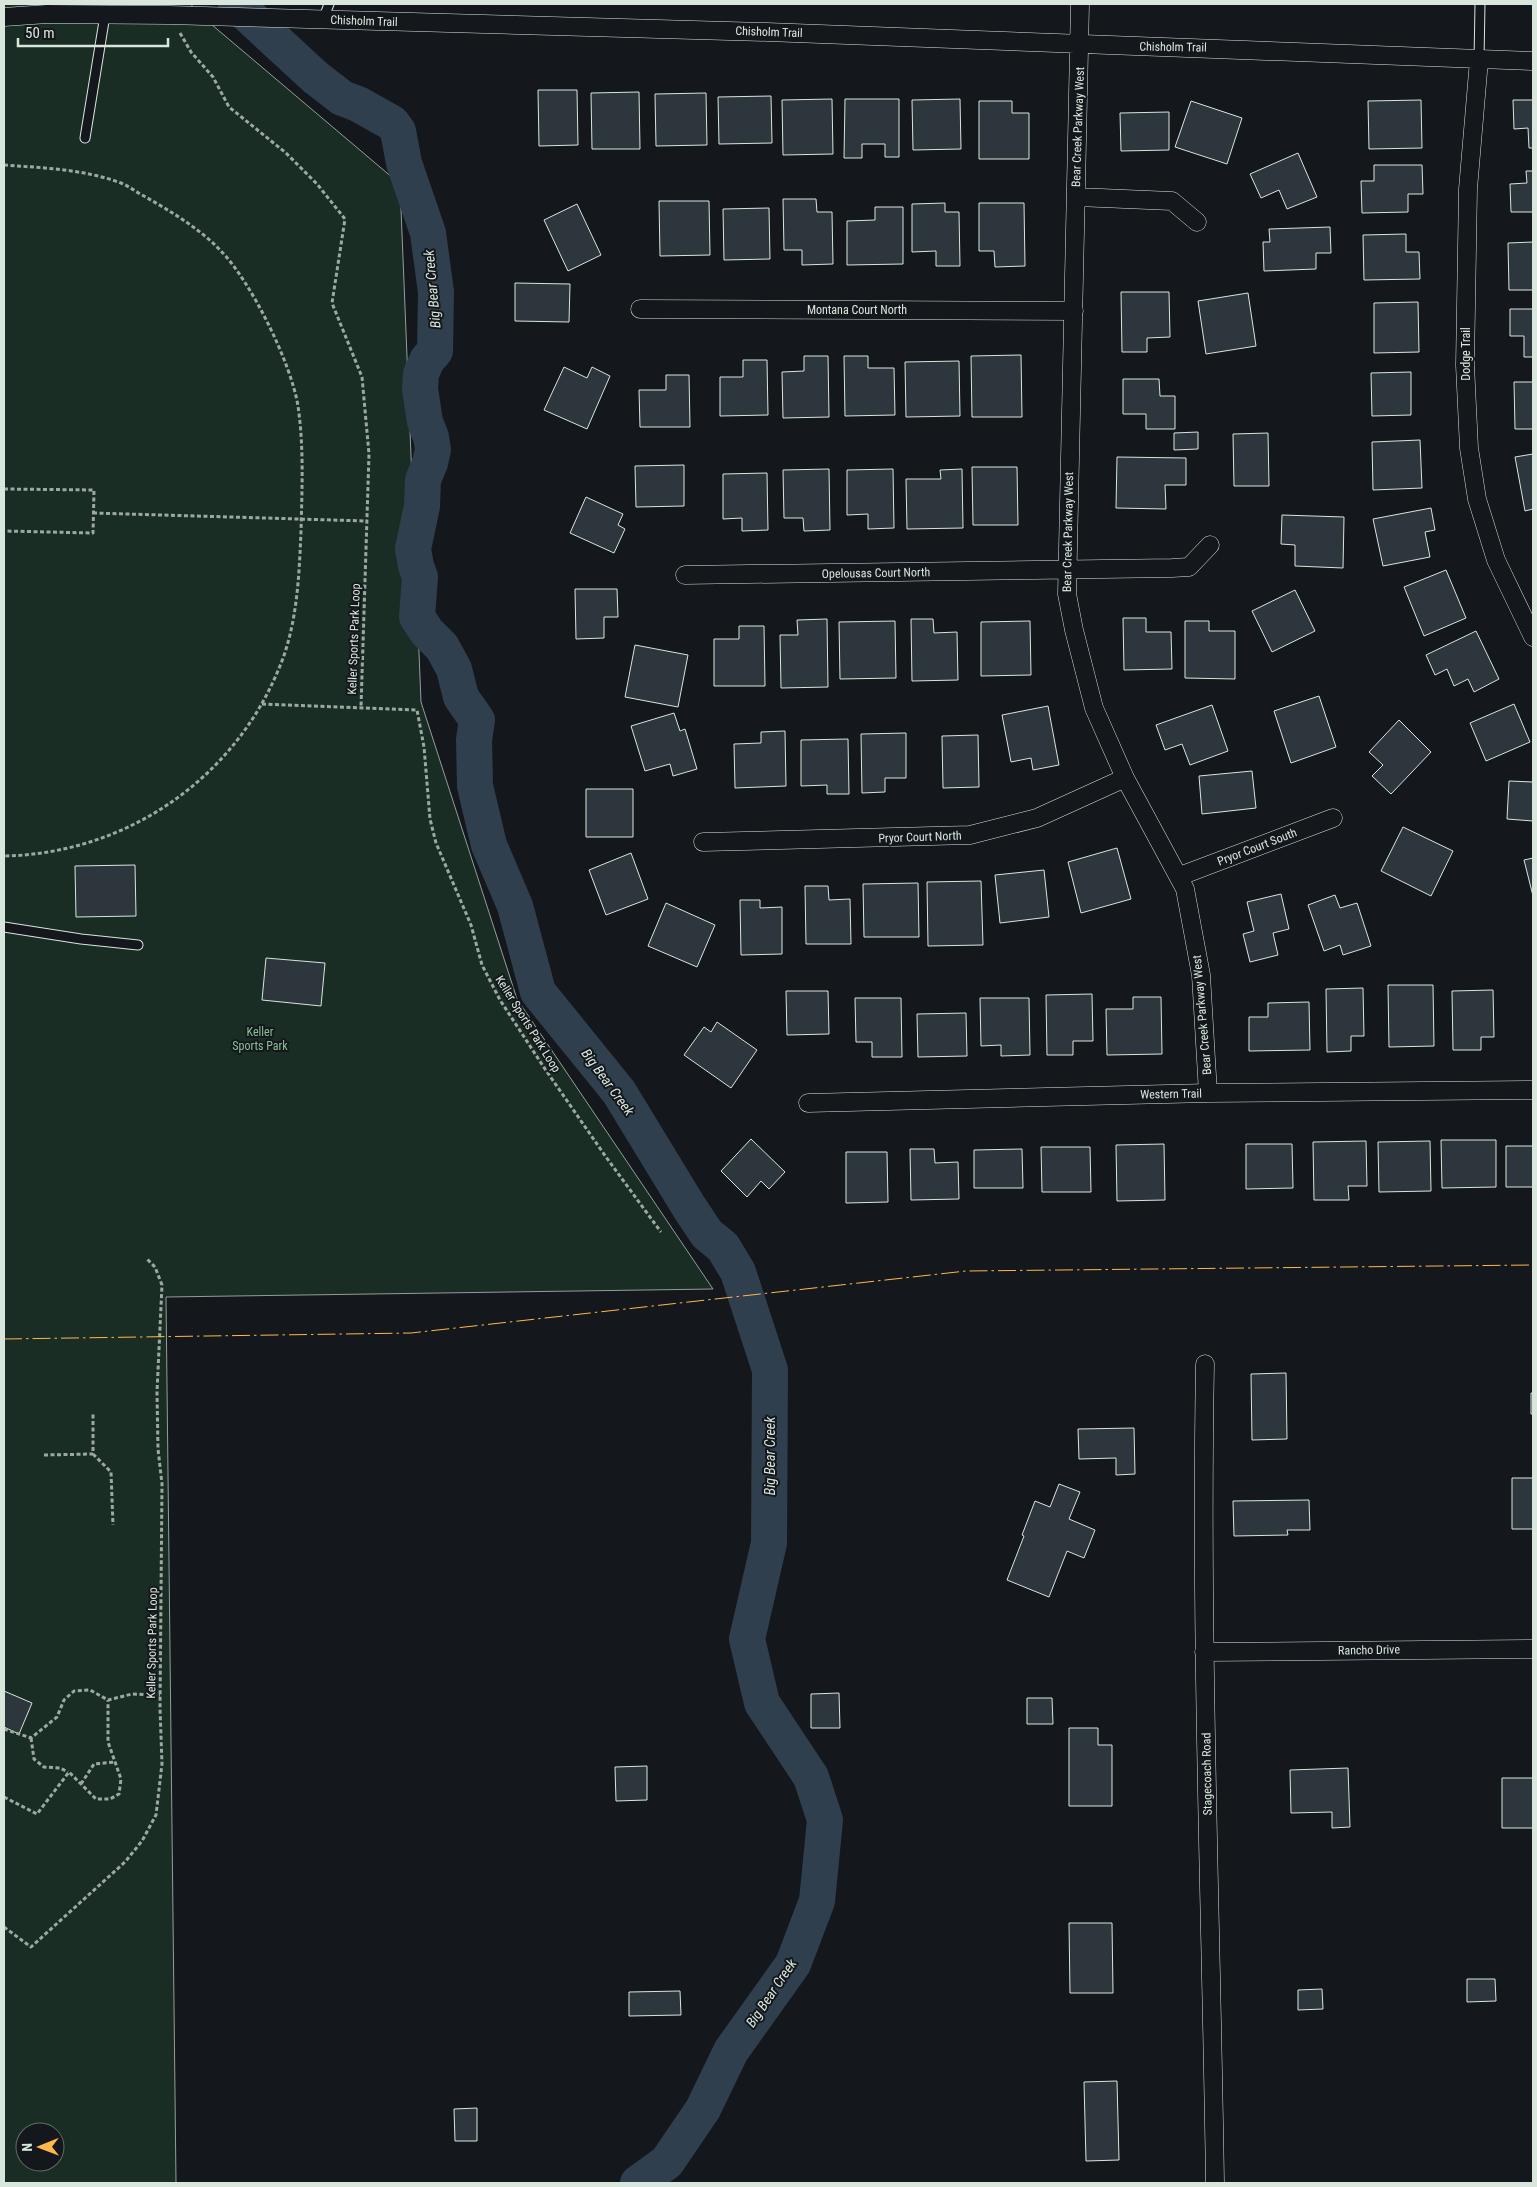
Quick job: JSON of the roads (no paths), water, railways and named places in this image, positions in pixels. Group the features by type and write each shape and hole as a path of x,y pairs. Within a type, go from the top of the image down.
{"street":[{"name":"Bear Creek Parkway West","path":"1080,4 1074,311 1066,570 1067,594 1094,708 1126,778 1186,889 1201,975 1208,1093"},
{"name":"Chisholm Trail","path":"4,17 47,14 105,14 277,19 326,12 1080,45 1533,61"},
{"name":"Dodge Trail","path":"1479,60 1468,199 1466,365 1469,448 1477,499 1496,560 1533,637"},
{"path":"1076,197 1172,201 1197,222"},
{"name":"Montana Court North","path":"640,309 1074,311"},
{"name":"Opelousas Court North","path":"685,575 1190,567 1210,545"},
{"name":"Pryor Court North","path":"703,842 970,835 1037,818 1126,778"},
{"name":"Pryor Court South","path":"1180,876 1333,818"},
{"name":"Western Trail","path":"808,1103 1208,1093 1533,1090"},
{"name":"Stagecoach Road","path":"1205,1364 1203,1486 1204,1652 1215,2183"},
{"name":"Rancho Drive","path":"1204,1652 1533,1649"}],"lane":[{"path":"1479,60 1480,4"},
{"path":"85,138 105,14"},
{"path":"4,927 80,939 138,945"}],"waterway":[{"name":"Big Bear Creek","path":"236,4 315,77 342,98 358,104 392,123 398,131 404,163 428,233 436,292 435,351 427,360 421,374 420,389 425,422 431,437 433,450 423,480 422,506 413,549 420,577 417,617 427,632 442,647 454,669 461,697 477,720 474,740 475,786 489,845 515,906 538,992 619,1092 707,1234 723,1247 738,1272 770,1370 769,1543 747,1639 762,1703 811,1777 825,1820 817,1901 793,1964 731,2051 703,2109 667,2162 638,2183"}],"park label":[{"name":"Keller Sports Park","path":"260,1039"}]}
